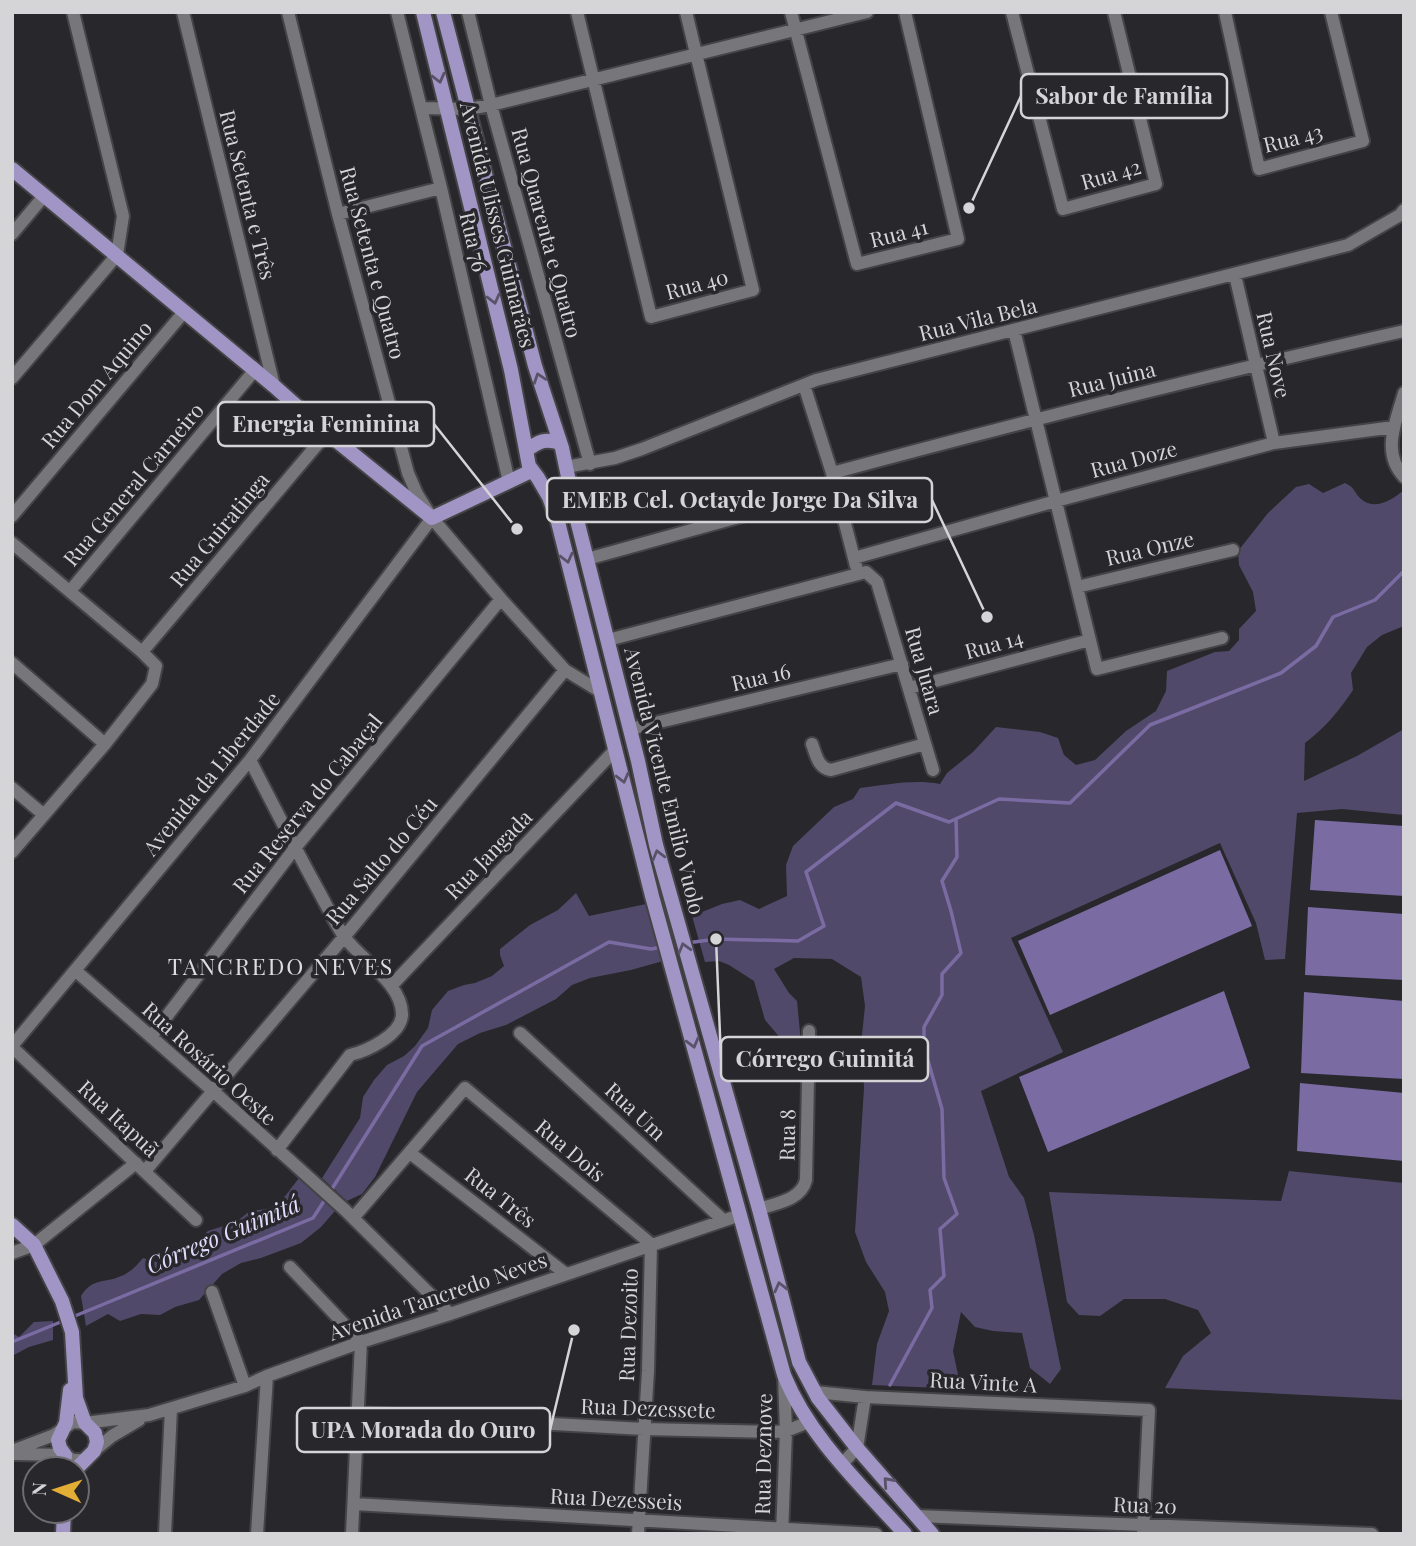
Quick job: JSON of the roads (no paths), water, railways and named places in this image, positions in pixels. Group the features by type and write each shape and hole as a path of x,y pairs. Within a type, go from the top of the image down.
{"main road":[{"name":"Avenida Ulisses Guimarães","path":"422,12 511,370 527,450"},
{"name":"Avenida Ulisses Guimarães","path":"443,12 535,366 560,443"},
{"path":"12,169 432,518 509,482 535,474 550,476 566,467"},
{"path":"527,450 542,440 560,443"},
{"name":"Avenida Vicente Emilio Vuolo","path":"560,443 656,845 759,1209 799,1362 818,1398 857,1448 932,1534"},
{"name":"Avenida Vicente Emilio Vuolo","path":"527,450 528,463 550,497 558,522 652,896 784,1375 792,1396 809,1422 842,1464 905,1534"},
{"path":"12,1225 34,1245 62,1301 72,1332 76,1398 85,1423 96,1437 96,1447 91,1454"},
{"path":"62,1455 58,1440 66,1420 73,1364"}],"street":[{"path":"12,378 117,255 123,216 73,12"},
{"name":"Rua Setenta e Três","path":"183,12 274,386"},
{"name":"Rua Setenta e Quatro","path":"288,12 338,214 408,473 417,495 432,518 500,599 565,670 601,692"},
{"name":"Rua 76","path":"397,12 509,482"},
{"name":"Rua Quarenta e Quatro","path":"468,12 491,106 590,464"},
{"path":"577,12 594,80"},
{"path":"686,12 696,55"},
{"path":"791,12 795,30"},
{"path":"421,108 468,109 491,106 867,12"},
{"name":"Rua 41","path":"795,30 857,264 958,239 905,12"},
{"name":"Rua 42","path":"1012,12 1063,209 1156,184 1114,12"},
{"name":"Rua 43","path":"1225,12 1259,169 1363,141 1331,12"},
{"name":"Rua 40","path":"594,80 651,317 753,290 696,55"},
{"path":"338,214 441,188"},
{"path":"12,234 44,196"},
{"name":"Rua Vila Bela","path":"566,467 590,464 642,449 816,380 1348,245 1402,215"},
{"name":"Rua Nove","path":"1235,275 1274,443"},
{"name":"Rua Dom Aquino","path":"12,516 184,312"},
{"path":"1014,330 1097,669 1222,638"},
{"name":"Rua Juina","path":"832,473 1036,419 1404,331"},
{"name":"Rua General Carneiro","path":"70,592 254,371"},
{"path":"608,640 858,574 832,473 804,385"},
{"path":"1404,393 1394,427 1391,450 1397,470 1404,477"},
{"name":"Rua Doze","path":"854,558 1274,443 1394,427"},
{"name":"Rua Guiratinga","path":"142,652 327,433"},
{"path":"587,559 836,490"},
{"name":"Avenida da Liberdade","path":"12,1047 250,760 432,518"},
{"path":"12,544 156,666 152,684 105,744 12,852"},
{"name":"Rua Onze","path":"1077,587 1233,550"},
{"name":"Rua Juara","path":"858,574 866,572 877,582 933,771"},
{"name":"Rua Reserva do Cabaçal","path":"151,1037 295,848 500,599"},
{"name":"Rua 14","path":"909,688 1090,640"},
{"path":"12,663 105,744"},
{"name":"Rua 16","path":"630,729 902,664"},
{"name":"Rua Salto do Céu","path":"12,1253 34,1245 141,1167 213,1091 565,670"},
{"path":"812,744 820,765 831,770 925,744"},
{"name":"Rua Jangada","path":"391,986 616,750"},
{"path":"250,760 344,937 401,1000 402,1018 393,1032 379,1043 350,1055 277,1150"},
{"path":"12,788 44,815"},
{"name":"Rua Rosário Oeste","path":"76,971 349,1214"},
{"name":"Rua 8","path":"759,1209 796,1196 807,1180 809,1031"},
{"name":"Rua Um","path":"520,1033 723,1220"},
{"name":"Rua Itapuã","path":"12,1047 196,1220"},
{"name":"Rua Dois","path":"410,1153 465,1088 651,1244"},
{"path":"410,1153 349,1214 450,1314"},
{"name":"Rua Três","path":"410,1153 566,1274"},
{"name":"Avenida Tancredo Neves","path":"149,1415 246,1386 361,1342 740,1214"},
{"name":"Rua Dezoito","path":"638,1527 648,1371 651,1244"},
{"path":"290,1267 361,1342 352,1534"},
{"path":"212,1292 246,1386"},
{"name":"Rua Deznove","path":"782,1531 786,1431 784,1375"},
{"path":"257,1534 267,1377"},
{"name":"Rua Vinte A","path":"815,1392 865,1397 1149,1410 1144,1530"},
{"path":"842,1464 857,1448 865,1397"},
{"path":"165,1534 171,1409"},
{"name":"Rua Dezessete","path":"358,1413 644,1429 786,1431 809,1422"},
{"path":"12,1452 54,1435 73,1422 149,1415"},
{"path":"91,1454 112,1436 149,1415"},
{"name":"Rua Dezesseis","path":"354,1504 638,1527 876,1534"},
{"name":"Rua 20","path":"917,1516 1144,1530 1372,1534"}],"waterway":[{"name":"Córrego Guimitá","path":"687,943 716,939 798,941 824,926 806,872 896,803 949,822 999,799 1070,803 1150,725 1281,673 1316,646 1333,617 1375,600 1404,571"},
{"path":"890,1385 932,1308 930,1290 944,1276 940,1229 957,1214 944,1178 942,1109 924,1047 924,1027 942,995 942,974 961,953 942,881 957,857 956,819"},
{"name":"Córrego Guimitá","path":"330,1192 422,1046 609,942 651,949 662,947"},
{"name":"Córrego Guimitá","path":"70,1318 313,1218 326,1198"},
{"name":"Córrego Guimitá","path":"12,1342 63,1321"}],"place":[{"name":"Sabor de Família","path":"969,208"},
{"name":"Energia Feminina","path":"517,529"},
{"name":"EMEB Cel. Octayde Jorge Da Silva","path":"987,617"},
{"name":"Córrego Guimitá","path":"716,939"},
{"name":"UPA Morada do Ouro","path":"574,1330"}],"district":[{"name":"TANCREDO NEVES","path":"281,967"}]}
